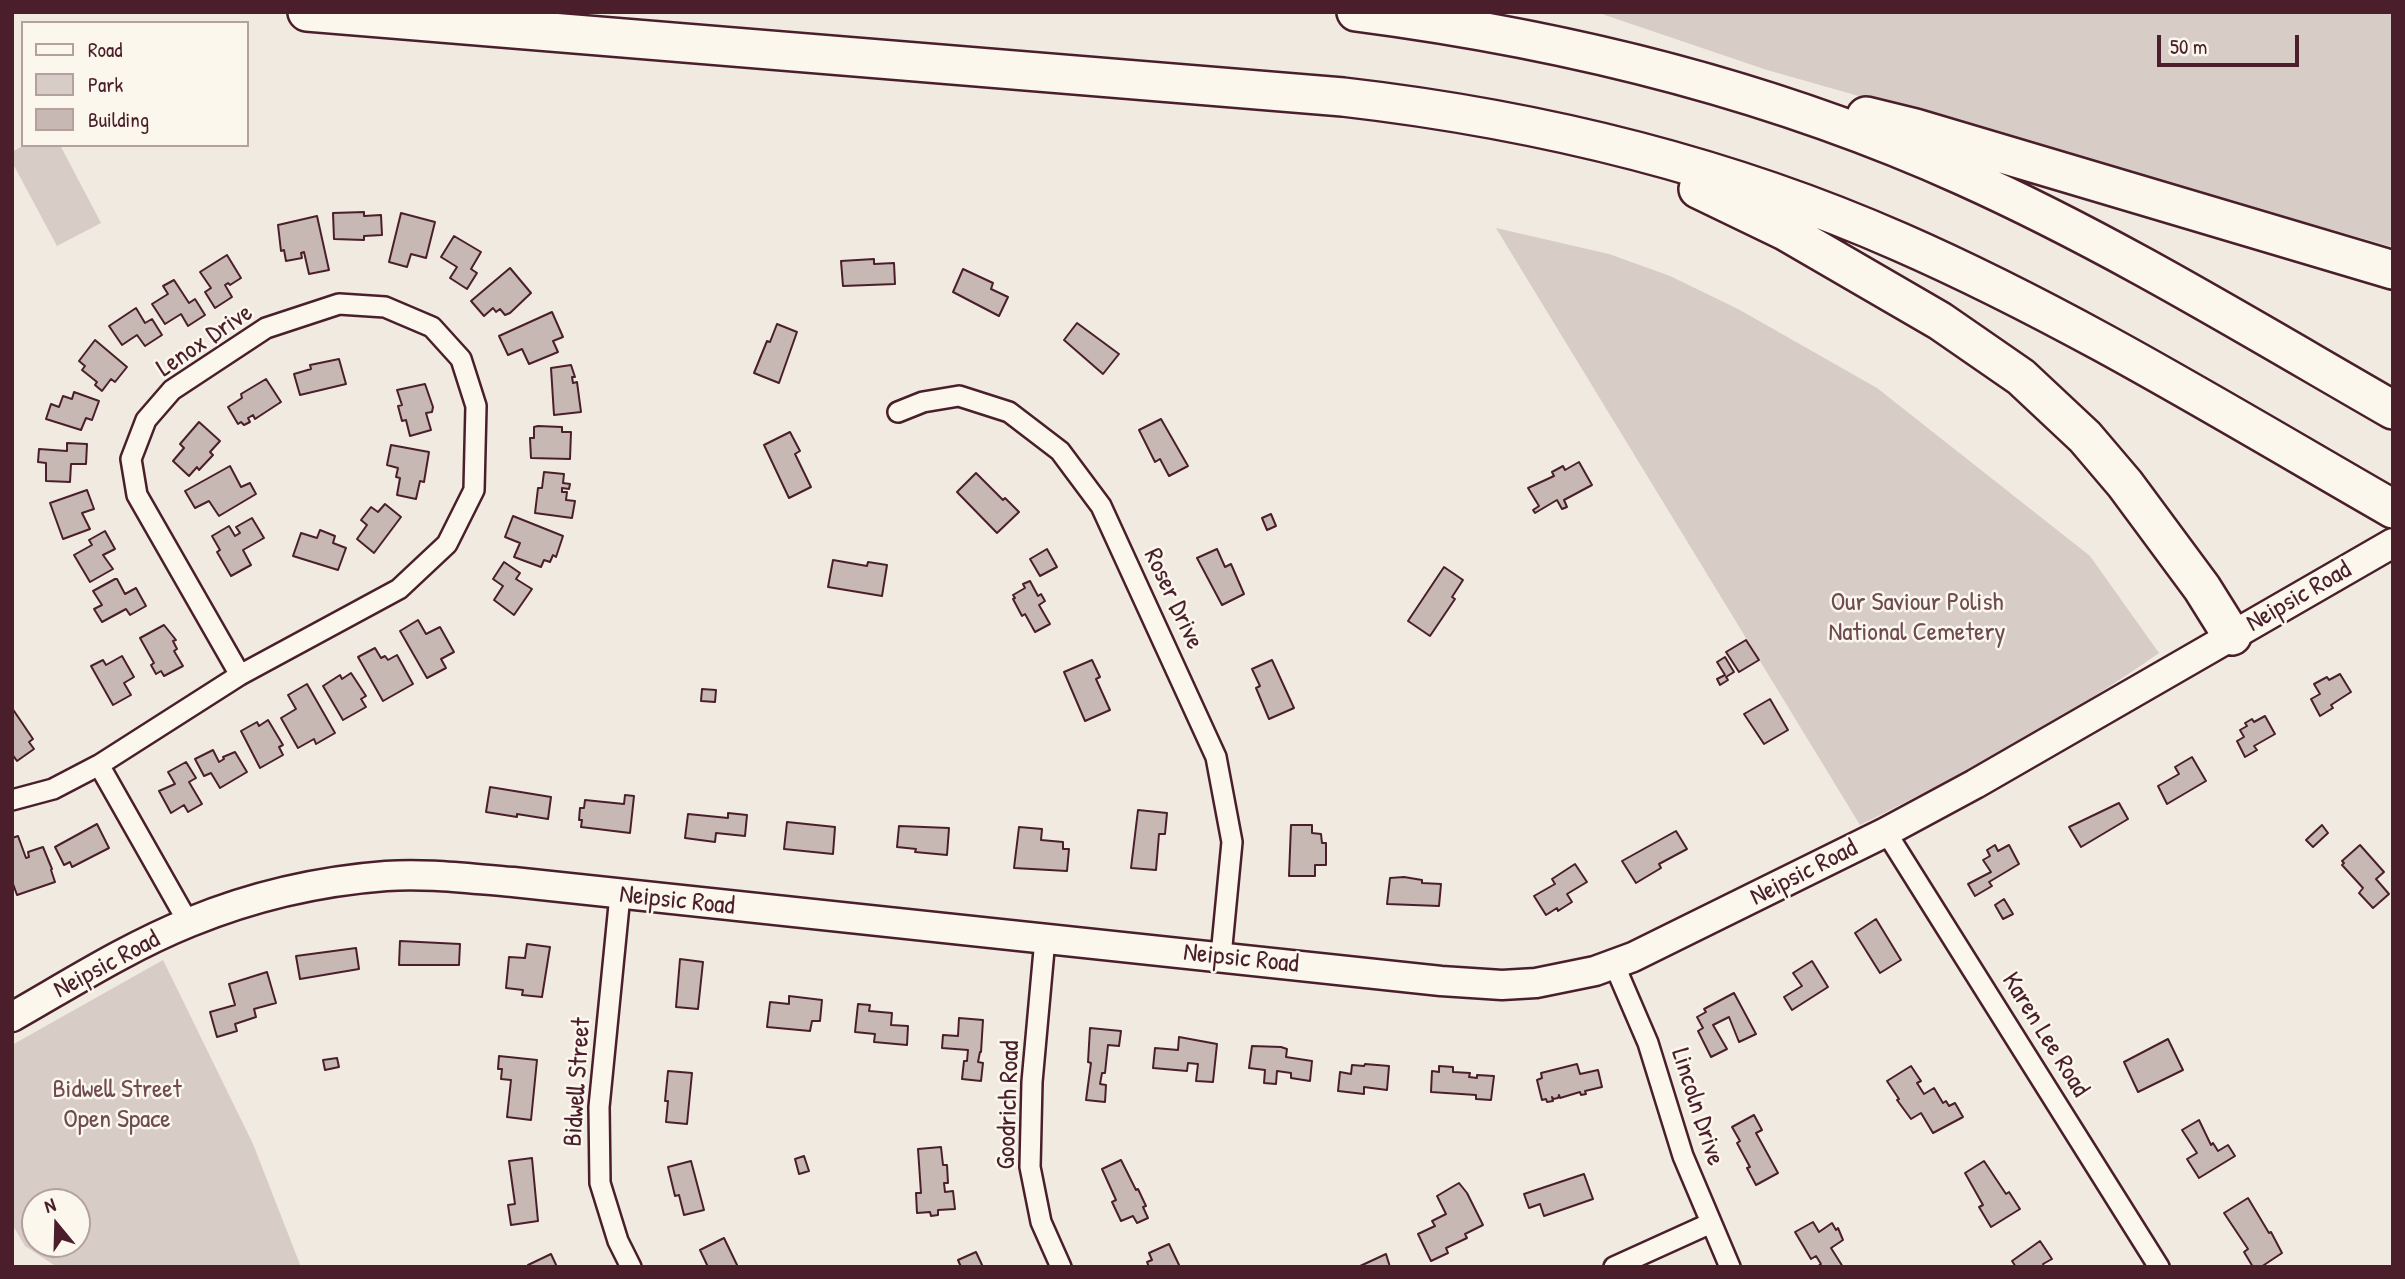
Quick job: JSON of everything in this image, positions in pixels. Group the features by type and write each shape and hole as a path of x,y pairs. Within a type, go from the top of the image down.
{"highway":[{"path":"307,12 1343,97 1497,120 1607,143 1771,192 1852,222 1942,261 2100,341 2393,509"},
{"path":"1356,12 1445,24 1554,44 1661,69 1843,127 1900,149 2031,208 2183,290 2393,410"},
{"path":"1745,94 1832,109 1916,128 2393,270"},
{"path":"1607,143 1635,164 1712,195 1795,237 1974,342 2021,377 2085,437 2125,484 2202,589 2232,636"}],"street":[{"name":"Lenox Drive","path":"12,800 53,789 99,765 240,675 399,589 447,544 474,490 476,406 461,359 432,327 385,307 339,304 266,328 172,390 146,420 131,459 137,495 240,675"},
{"name":"Roser Drive","path":"898,412 923,402 959,396 1009,412 1060,452 1101,506 1216,757 1232,842 1221,956"},
{"name":"Neipsic Road","path":"12,1017 124,954 188,922 298,889 387,876 432,875 1427,979 1502,985 1536,983 1573,976 1614,964 1886,832 1975,784 2393,543"},
{"path":"99,765 188,922"},
{"name":"Karen Lee Road","path":"1886,832 2159,1267"},
{"name":"Bidwell Street","path":"620,895 599,1107 600,1183 618,1241 631,1267"},
{"name":"Goodrich Road","path":"1045,939 1032,1082 1030,1167 1041,1222 1061,1267"},
{"name":"Lincoln Drive","path":"1614,964 1648,1044 1683,1156 1730,1267"},
{"path":"1614,1267 1711,1223"}],"green space":[{"path":"1596,12 2393,12 2393,247 1767,70"},
{"path":"21,147 61,147 101,223 57,246 12,162 12,152"},
{"name":"Our Saviour Polish National Cemetery","path":"1496,228 1609,254 1670,276 1738,309 1877,388 2090,556 2159,653 2087,701 2013,745 1860,825"},
{"name":"Bidwell Street Open Space","path":"163,960 253,1144 301,1267 57,1267 43,1258 91,1258 91,1188 21,1188 21,1239 12,1224 12,1045"}],"building":[{"path":"364,212 364,216 381,215 382,235 364,236 364,240 334,239 333,213"},
{"path":"401,213 435,222 426,258 411,254 407,267 389,262"},
{"path":"317,216 329,270 309,274 304,252 301,253 302,258 286,261 284,250 281,251 278,225"},
{"path":"454,236 481,252 471,269 477,273 467,289 450,278 457,267 441,257"},
{"path":"227,255 241,278 225,285 232,297 215,308 205,292 211,288 200,272"},
{"path":"874,259 874,264 894,263 895,284 843,286 841,261"},
{"path":"510,268 531,293 510,313 505,315 500,309 496,312 493,308 484,316 471,301"},
{"path":"963,269 993,283 991,289 1008,297 999,316 953,292"},
{"path":"174,280 189,303 195,299 205,315 188,326 181,314 165,324 152,304 168,294 163,286"},
{"path":"136,308 145,323 152,319 162,335 145,346 137,335 122,345 109,326"},
{"path":"552,312 563,337 553,341 558,352 529,364 522,349 508,355 499,336"},
{"path":"1077,323 1119,354 1103,374 1064,340"},
{"path":"777,324 797,332 779,383 754,373"},
{"path":"95,340 127,367 115,382 111,379 102,391 95,385 97,382 82,370 85,366 79,361"},
{"path":"339,359 346,384 300,395 294,374 311,369 310,365"},
{"path":"571,365 575,377 572,377 573,383 577,382 581,412 554,415 551,368"},
{"path":"266,379 281,402 255,419 253,415 248,418 250,422 238,424 228,407 242,398 241,394"},
{"path":"425,384 433,407 432,412 426,413 431,430 410,436 406,420 402,421 398,406 402,405 397,390"},
{"path":"74,392 99,401 92,420 86,418 81,430 46,419 51,404 59,407 63,396 72,399"},
{"path":"1161,419 1188,466 1169,476 1160,459 1155,462 1139,430"},
{"path":"199,422 220,441 210,452 213,455 189,476 173,461 184,448 180,444"},
{"path":"534,427 562,427 562,432 571,432 570,459 531,458 530,438 534,438"},
{"path":"790,432 800,451 795,454 811,487 789,498 764,445"},
{"path":"67,443 87,444 86,464 71,464 70,482 46,481 46,463 38,462 39,449 67,451"},
{"path":"391,445 429,452 424,482 420,481 416,499 397,495 400,478 396,477 398,468 387,465"},
{"path":"1579,462 1592,485 1564,500 1567,507 1562,509 1557,500 1535,513 1533,510 1539,506 1528,488 1554,476 1552,472 1563,466 1565,470"},
{"path":"230,466 241,487 250,483 256,494 219,516 209,501 195,508 185,491"},
{"path":"544,472 564,474 563,483 570,484 569,489 562,488 562,492 567,492 566,500 575,501 572,518 535,513 538,488 542,488"},
{"path":"976,473 1019,512 997,533 957,492"},
{"path":"87,490 94,509 82,513 90,529 63,539 50,503"},
{"path":"385,504 401,517 374,553 357,539 367,525 361,520 371,507 378,512"},
{"path":"1271,514 1276,526 1267,530 1262,518"},
{"path":"513,516 563,536 556,557 553,555 550,562 544,560 541,567 514,557 520,543 505,537"},
{"path":"252,518 264,538 243,550 251,565 231,576 217,552 220,550 212,536 229,526 235,536 240,533 236,527"},
{"path":"320,530 335,536 333,543 346,548 338,570 293,556 301,533 317,538"},
{"path":"105,531 115,549 103,555 113,569 90,582 74,555 92,545 89,540"},
{"path":"1047,549 1057,567 1040,576 1030,559"},
{"path":"1217,549 1225,567 1231,564 1244,594 1222,605 1197,558"},
{"path":"833,560 867,566 868,562 887,565 882,596 828,587"},
{"path":"504,562 520,573 516,579 532,589 514,615 494,600 503,586 493,579"},
{"path":"1444,567 1463,580 1452,597 1455,599 1430,636 1408,621"},
{"path":"115,579 125,594 136,588 146,606 130,615 126,609 102,622 94,609 102,605 93,591"},
{"path":"1030,581 1038,596 1041,594 1045,601 1039,605 1050,624 1035,632 1013,599 1013,595 1025,588 1023,584"},
{"path":"418,620 426,634 440,627 454,652 441,659 446,668 427,678 400,631"},
{"path":"164,625 176,640 173,641 177,649 174,651 183,666 164,676 161,671 156,674 151,665 154,663 140,638"},
{"path":"1746,640 1759,660 1739,672 1726,652"},
{"path":"375,648 381,658 385,656 388,660 397,655 413,684 383,701 358,657"},
{"path":"122,656 134,677 124,683 131,695 113,705 91,666 103,660 106,665"},
{"path":"1725,657 1734,672 1720,685 1717,679 1725,675 1717,662"},
{"path":"1092,660 1100,677 1096,679 1110,710 1085,721 1064,672"},
{"path":"1272,660 1294,708 1269,719 1256,688 1260,686 1252,669"},
{"path":"351,673 366,696 361,699 366,707 343,720 323,686 340,675 342,679"},
{"path":"2340,674 2351,692 2320,716 2311,699 2320,694 2314,684"},
{"path":"307,684 335,733 316,744 314,739 298,748 281,718 296,709 288,695"},
{"path":"702,689 716,690 715,702 701,701"},
{"path":"1770,699 1788,730 1764,744 1744,714"},
{"path":"12,708 33,739 29,742 34,749 17,761 12,754"},
{"path":"2265,716 2275,734 2254,746 2257,750 2245,757 2237,741 2244,737 2240,730 2252,719 2254,722"},
{"path":"268,720 283,745 279,747 283,755 260,768 241,731 257,722 259,726"},
{"path":"213,750 219,762 223,757 235,752 247,772 220,788 211,773 204,776 195,759"},
{"path":"2192,757 2206,781 2167,804 2158,786 2179,774 2175,767"},
{"path":"186,762 196,778 189,782 202,804 188,812 184,805 171,813 159,791 175,784 168,772"},
{"path":"490,787 551,797 548,819 486,812"},
{"path":"625,795 634,796 630,833 581,827 580,808 584,808 585,800 624,804"},
{"path":"2119,803 2128,819 2081,847 2069,827"},
{"path":"1138,810 1167,813 1165,834 1159,834 1156,870 1131,868"},
{"path":"728,813 747,815 745,836 716,833 715,842 685,838 688,814 728,818"},
{"path":"787,822 835,827 833,854 784,849"},
{"path":"97,824 109,848 72,867 70,862 64,865 55,847"},
{"path":"1291,825 1312,825 1312,833 1321,834 1322,843 1326,843 1326,865 1315,865 1315,876 1289,876"},
{"path":"2322,825 2328,833 2313,847 2306,840"},
{"path":"899,826 949,828 947,855 897,847"},
{"path":"1019,827 1042,829 1041,840 1063,842 1063,849 1069,849 1067,871 1014,868"},
{"path":"1676,831 1687,849 1659,864 1661,868 1636,883 1622,861"},
{"path":"18,836 26,858 29,857 28,852 43,847 55,882 17,895 12,881 12,838"},
{"path":"1995,845 1998,851 2009,845 2019,864 1989,882 1992,886 1975,896 1968,884 1991,872 1983,860 1990,856 1987,850"},
{"path":"2360,845 2384,872 2376,879 2389,894 2373,908 2359,893 2363,888 2342,865 2342,861"},
{"path":"1575,864 1587,882 1567,894 1572,902 1546,915 1534,896 1555,884 1552,879"},
{"path":"1390,878 1422,880 1422,883 1441,884 1439,906 1387,904"},
{"path":"2004,899 2013,914 2003,919 1995,905"},
{"path":"1876,919 1901,960 1880,973 1855,933"},
{"path":"400,941 460,944 459,965 399,965"},
{"path":"527,944 550,947 542,997 522,995 523,990 506,988 509,957 525,958"},
{"path":"356,948 359,969 300,979 296,956"},
{"path":"680,959 703,962 698,1009 676,1007"},
{"path":"1812,961 1828,987 1792,1010 1784,997 1802,986 1793,973"},
{"path":"267,972 276,1003 254,1009 256,1017 235,1024 237,1031 217,1037 210,1012 235,1005 229,984"},
{"path":"1734,993 1756,1034 1739,1042 1729,1017 1713,1025 1727,1049 1711,1057 1698,1031 1703,1028 1697,1017 1706,1012 1704,1009"},
{"path":"789,996 822,1000 820,1021 812,1021 810,1031 767,1027 770,1002 789,1004"},
{"path":"858,1004 870,1005 869,1011 892,1013 891,1025 908,1026 907,1045 874,1042 875,1034 855,1032"},
{"path":"959,1018 983,1020 978,1062 983,1063 981,1081 962,1079 968,1050 942,1048 943,1035 958,1036"},
{"path":"1090,1028 1121,1031 1119,1046 1108,1045 1105,1073 1102,1073 1100,1084 1106,1085 1105,1102 1086,1100 1091,1063 1088,1062"},
{"path":"1179,1037 1217,1044 1213,1082 1196,1081 1198,1064 1188,1063 1187,1071 1153,1068 1155,1048 1178,1050"},
{"path":"2168,1039 2183,1070 2138,1092 2124,1062"},
{"path":"1252,1046 1281,1047 1287,1049 1286,1057 1312,1061 1310,1081 1291,1078 1291,1073 1277,1071 1276,1084 1264,1083 1265,1070 1249,1068"},
{"path":"499,1056 537,1060 531,1120 507,1117 511,1080 501,1079 502,1069 498,1069"},
{"path":"337,1058 339,1067 325,1070 323,1060"},
{"path":"1577,1064 1580,1074 1598,1070 1602,1087 1585,1091 1586,1094 1581,1095 1580,1092 1560,1098 1559,1095 1558,1098 1552,1097 1553,1101 1542,1100 1537,1080 1542,1078 1541,1073"},
{"path":"1352,1065 1389,1066 1387,1090 1364,1087 1364,1094 1338,1091 1340,1072 1351,1074"},
{"path":"1439,1066 1453,1067 1453,1072 1470,1073 1469,1077 1494,1076 1491,1100 1476,1099 1476,1095 1431,1092 1432,1071 1439,1072"},
{"path":"1911,1066 1921,1081 1917,1083 1924,1094 1934,1088 1943,1103 1946,1101 1949,1106 1955,1103 1963,1117 1933,1133 1921,1113 1911,1119 1887,1081"},
{"path":"668,1071 692,1073 687,1124 666,1122"},
{"path":"1754,1115 1762,1130 1756,1133 1778,1173 1756,1185 1732,1127"},
{"path":"2199,1120 2211,1145 2213,1143 2218,1151 2228,1145 2235,1156 2199,1178 2187,1159 2197,1153 2182,1130"},
{"path":"941,1147 943,1165 947,1165 948,1183 944,1183 945,1192 953,1191 955,1209 938,1210 938,1215 931,1216 930,1212 917,1213 916,1193 921,1193 918,1149"},
{"path":"804,1156 809,1171 799,1174 795,1159"},
{"path":"532,1158 538,1221 511,1225 508,1205 515,1204 509,1161"},
{"path":"1121,1160 1146,1206 1143,1207 1148,1218 1137,1223 1133,1216 1121,1221 1112,1202 1116,1200 1102,1169"},
{"path":"691,1161 704,1210 684,1215 679,1195 675,1196 668,1167"},
{"path":"1984,1161 2006,1194 2009,1192 2020,1209 1991,1227 1979,1207 1983,1205 1965,1173"},
{"path":"1584,1174 1593,1199 1544,1216 1540,1204 1529,1208 1524,1194"},
{"path":"1459,1183 1483,1225 1465,1234 1467,1238 1446,1248 1448,1253 1431,1261 1418,1234 1435,1226 1432,1221 1446,1214 1437,1196"},
{"path":"2248,1198 2282,1253 2261,1267 2253,1267 2244,1252 2248,1249 2224,1213"},
{"path":"1813,1222 1819,1232 1832,1223 1836,1230 1838,1228 1843,1240 1831,1248 1843,1267 1817,1267 1821,1264 1816,1256 1811,1259 1795,1232"},
{"path":"724,1238 738,1267 708,1267 700,1250"},
{"path":"2040,1241 2052,1259 2043,1264 2044,1267 2016,1267 2012,1261"},
{"path":"1169,1244 1180,1267 1149,1267 1147,1262 1152,1260 1149,1253"},
{"path":"976,1252 983,1267 961,1267 958,1260"},
{"path":"551,1254 557,1267 529,1267 528,1265"},
{"path":"1386,1254 1390,1267 1358,1267"}]}
